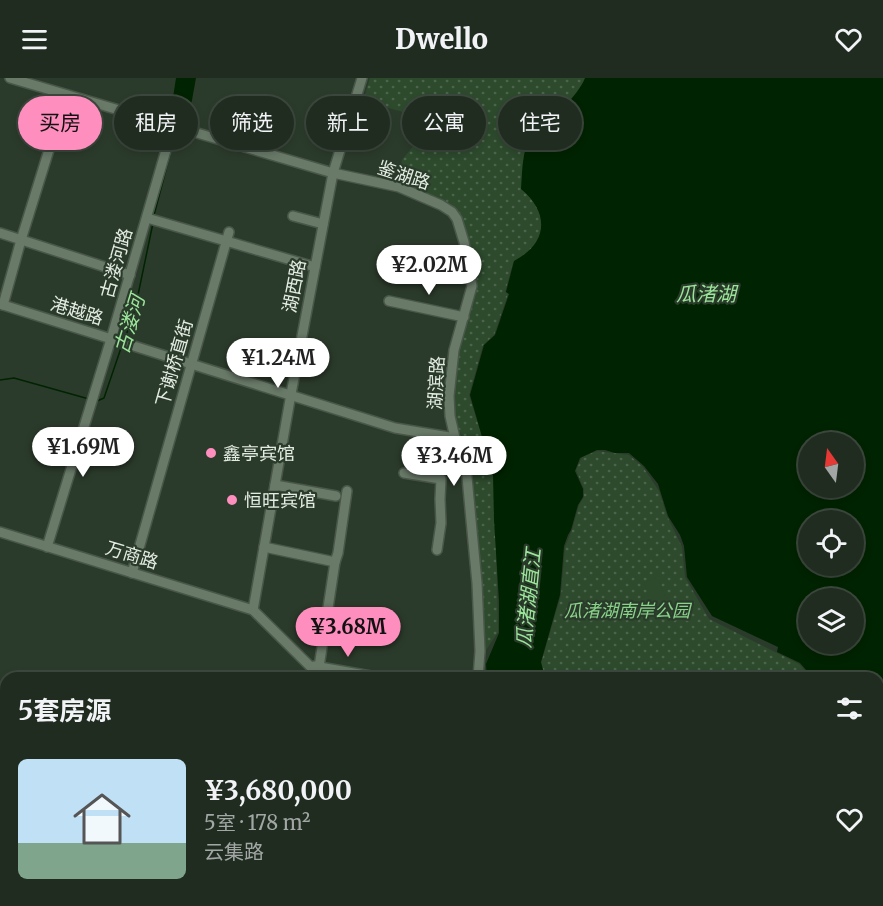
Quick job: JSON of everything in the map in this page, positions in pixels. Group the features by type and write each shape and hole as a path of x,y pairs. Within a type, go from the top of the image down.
{"street":[{"name":"鉴湖路","path":"10,78 114,109"},
{"name":"湖西路","path":"253,610 333,173 362,78"},
{"path":"2,305 66,95"},
{"name":"鉴湖路","path":"198,133 333,173 399,188 441,205"},
{"name":"古溇河路","path":"47,547 93,400 119,342 130,275 151,219 167,150"},
{"name":"湖滨路","path":"441,205 452,212 457,219 464,242 472,286 454,350 449,396 450,416 455,438 466,466 477,583 480,651 478,672"},
{"path":"293,216 323,224"},
{"path":"151,219 228,237 315,267"},
{"path":"0,234 130,275"},
{"name":"下谢桥直街","path":"132,573 228,237"},
{"path":"389,301 464,316"},
{"name":"港越路","path":"2,305 395,428 455,438"},
{"path":"404,473 441,479 441,523 437,550"},
{"path":"275,485 336,496"},
{"path":"319,667 346,491"},
{"name":"万商路","path":"0,532 253,610"},
{"path":"264,547 335,562"},
{"path":"253,610 316,672"},
{"path":"309,665 348,672"}],"green space":[{"path":"370,78 589,78 575,96 498,96 498,150 525,150 522,187 540,212 542,234 531,252 513,263 505,292 508,294 494,335 483,345 469,395 495,486 498,632 486,650 472,462 453,414 452,387 457,351 475,286 461,216 452,208 397,180 402,160 410,150 486,150 486,96 402,96 402,112 390,108 390,96 365,96"},
{"name":"瓜渚湖南岸公园","path":"597,451 629,455 643,467 659,491 667,516 682,547 685,577 709,619 799,664 806,672 544,672 541,663 561,595 565,547 579,505 584,497 584,489 576,470 582,457"},
{"path":"658,577 667,601 653,606 644,583"}],"water":[{"path":"176,78 196,78 193,96 173,96"},
{"name":"瓜渚湖","path":"585,78 883,78 883,672 808,672 800,663 777,652 778,647 712,616 687,577 684,546 668,516 658,484 644,466 629,453 597,450 580,458 575,471 583,489 583,497 564,546 560,595 541,662 544,672 487,672 486,664 499,633 493,475 470,395 484,345 495,335 509,294 506,292 514,261 534,246 539,237 541,227 537,208 521,189 525,151 582,150 582,96 574,96"}],"waterway":[{"name":"古溇河","path":"154,215 171,150"},
{"name":"古溇河","path":"124,340 134,314 153,223"},
{"name":"古溇河","path":"97,401 104,398 121,348"},
{"name":"古溇河","path":"0,380 14,378 89,399"}],"place":[{"name":"鑫亭宾馆","path":"211,453"},
{"name":"恒旺宾馆","path":"232,500"}],"water label":[{"name":"瓜渚湖直江","path":"528,598"}]}
